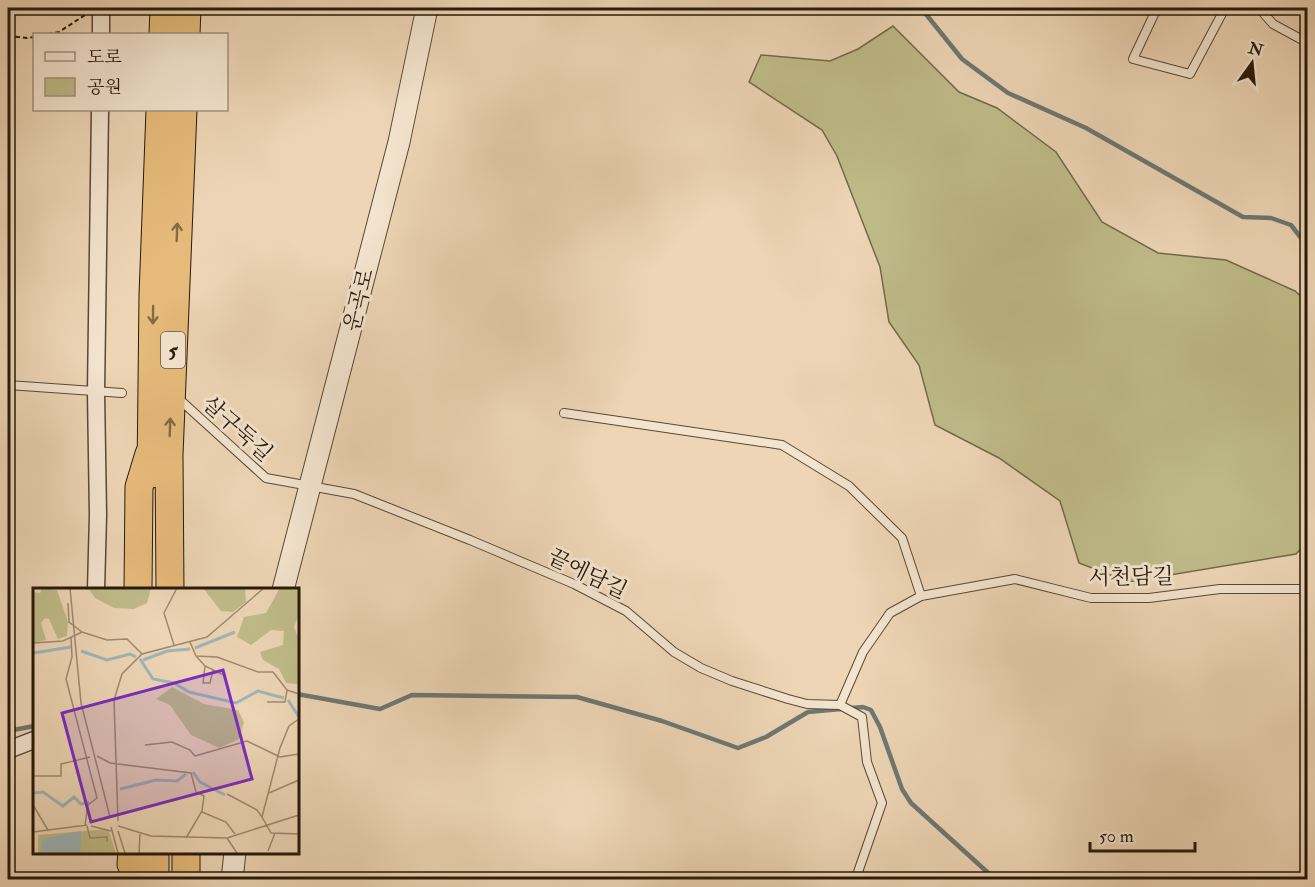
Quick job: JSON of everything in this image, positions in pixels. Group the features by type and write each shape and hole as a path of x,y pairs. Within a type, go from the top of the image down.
{"highway":[{"path":"163,33 164,8"},
{"path":"186,33 187,8"},
{"name":"5","path":"160,111 153,295 160,453 170,588"},
{"name":"5","path":"152,588 183,111"},
{"path":"138,588 139,487 160,453 179,488 182,588"},
{"path":"173,854 173,879"},
{"path":"186,854 186,879"},
{"path":"135,866 155,879"}],"street":[{"name":"운곡로","path":"284,588 399,142 426,8"},
{"path":"94,10 101,33"},
{"path":"96,588 100,111"},
{"path":"8,750 33,740"},
{"path":"232,879 235,854"}],"lane":[{"path":"1157,8 1133,60 1190,74 1225,8"},
{"path":"1258,8 1273,24 1308,43"},
{"path":"8,385 122,393"},
{"name":"살구둑길","path":"179,399 266,478 310,486"},
{"path":"564,412 782,445 849,486 902,538 921,596 890,613 863,652 842,706"},
{"name":"끝에담길","path":"310,486 354,494 574,584 626,611 674,651 701,668 732,681 807,704 842,706 854,711 862,717 867,762 882,803 857,875 862,879"},
{"name":"서천담길","path":"921,596 1016,579 1091,598 1149,598 1221,589 1308,589"}],"path":[{"path":"54,33 59,32 94,10"},
{"path":"8,36 27,39 33,37"}],"green space":[{"path":"893,26 959,92 997,108 1056,152 1102,222 1158,253 1226,260 1295,291 1307,302 1308,541 1296,554 1128,582 1079,563 1060,501 999,458 935,425 919,365 889,322 880,267 837,156 822,130 749,82 761,55 830,61 858,49"}],"waterway":[{"path":"921,8 962,59 1008,93 1086,128 1243,217 1271,218 1291,225 1308,247"},
{"path":"298,694 380,709 412,695 577,697 662,721 738,748 766,737 808,712 863,707 871,710 880,727 902,789 911,803 996,880"},
{"path":"8,731 33,726"}]}
